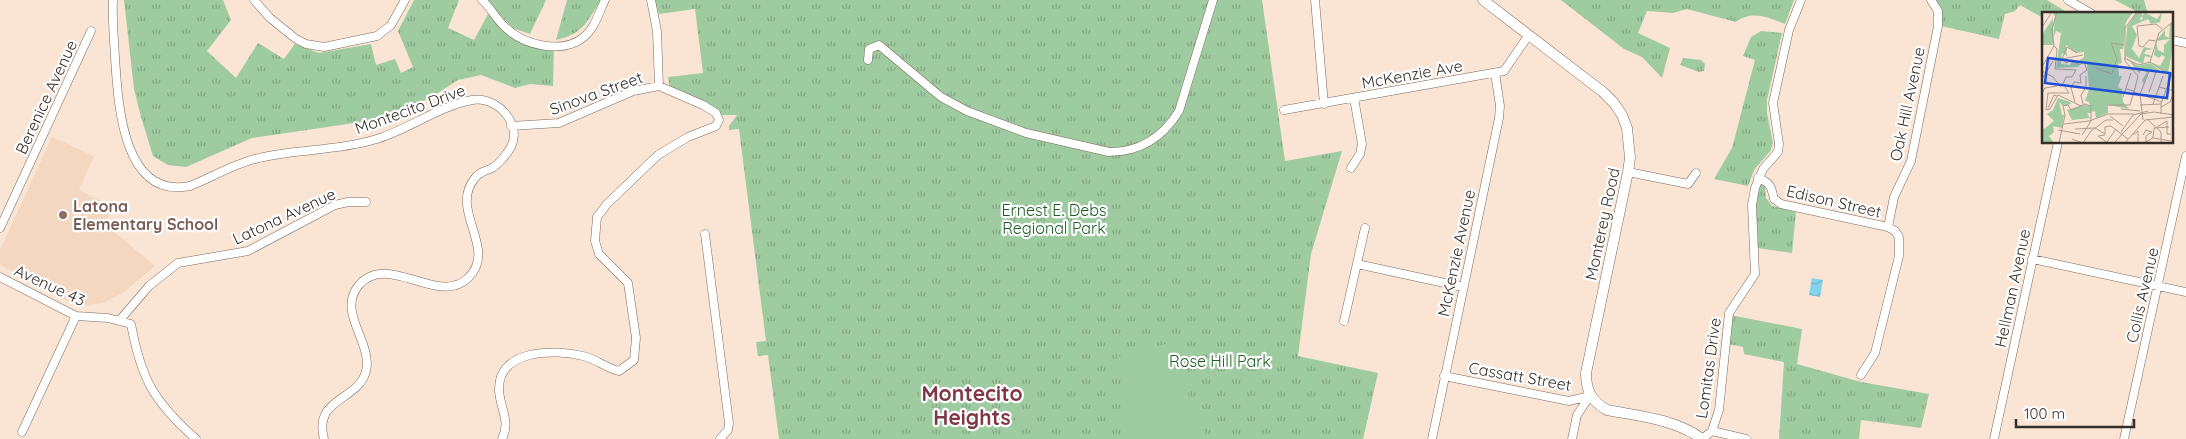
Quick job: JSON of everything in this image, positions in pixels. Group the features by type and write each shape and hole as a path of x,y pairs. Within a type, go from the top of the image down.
{"street":[{"name":"Montecito Drive","path":"113,0 118,101 128,144 144,173 169,186 179,188 190,186 246,161 372,141 444,109 471,100 488,100 497,105 509,118 511,126"},
{"path":"254,0 270,18 296,39 306,44 324,47 370,39 384,32 391,25 405,0"},
{"path":"482,0 511,32 540,44 554,47 576,42 584,37 593,25 605,0"},
{"path":"502,439 506,424 499,392 502,372 520,357 544,353 582,355 619,371 634,360 636,338 628,283 599,254 595,240 597,217 606,204 658,155 688,137 716,126 719,120 716,113 703,105 659,86 657,31 650,0"},
{"path":"868,60 869,49 879,45 935,92 967,111 1026,133 1109,152 1121,152 1146,144 1171,123 1179,111 1213,0"},
{"path":"1315,0 1324,104"},
{"name":"Monterey Road","path":"1483,0 1603,92 1622,114 1629,142 1628,172 1586,373 1586,384 1590,396"},
{"name":"Lomitas Drive","path":"1712,431 1719,410 1729,313 1755,274 1752,204 1758,178 1778,152 1779,144 1773,103 1789,30 1801,0"},
{"path":"2068,0 2089,12"},
{"name":"Oak Hill Avenue","path":"1888,227 1894,197 1911,161 1938,26 1938,11 1933,2"},
{"name":"Berenice Avenue","path":"0,228 91,31"},
{"name":"McKenzie Ave","path":"1284,110 1504,71 1528,36"},
{"name":"McKenzie Avenue","path":"1432,439 1499,118 1500,106 1495,73"},
{"name":"Sinova Street","path":"511,126 559,123 633,90 659,86"},
{"path":"1351,168 1360,154 1362,144 1354,98"},
{"path":"324,439 324,419 327,410 332,403 360,385 366,370 366,354 351,308 355,291 367,278 384,274 442,286 455,285 469,278 476,263 478,253 477,234 469,220 467,209 468,189 480,172 492,168 511,146 514,136 511,126"},
{"name":"Hellman Avenue","path":"1994,439 2058,144"},
{"name":"Collis Avenue","path":"2124,439 2186,156"},
{"path":"1628,172 1688,184 1696,173"},
{"name":"Edison Street","path":"1758,178 1772,186 1776,202 1888,227"},
{"name":"Latona Avenue","path":"119,321 149,286 178,263 248,251 335,205 348,202 366,202"},
{"path":"1861,375 1875,353 1899,256 1899,237 1895,231 1888,227"},
{"path":"1344,321 1365,228"},
{"path":"705,234 729,423 728,430 720,439"},
{"path":"2032,258 2186,292"},
{"path":"1357,264 1464,287"},
{"name":"Avenue 43","path":"0,277 76,316 119,321"},
{"path":"22,432 76,316"},
{"path":"119,321 131,324 138,358 146,381 163,406 196,439"},
{"name":"Cassatt Street","path":"1444,376 1569,402 1590,396"},
{"path":"1572,439 1577,415 1590,396 1597,404 1607,410 1676,424 1689,429 1702,439 1712,431 1746,439"}],"shaded area":[{"name":"Latona Elementary School","path":"52,137 94,156 79,190 113,207 105,224 155,266 123,293 103,303 78,306 0,265 0,250"}],"green space":[{"path":"124,0 223,0 231,20 207,51 236,78 258,43 284,59 295,44 319,53 371,44 376,65 395,59 401,73 413,67 398,31 414,0 459,0 448,28 474,40 488,14 502,29 516,39 534,46 554,48 553,86 530,84 515,88 481,75 458,80 430,98 375,120 252,138 186,167 168,165 153,156 141,117 134,89"},
{"path":"486,0 546,0 530,34 513,28"},
{"path":"567,0 601,0 588,21 578,31 556,40"},
{"name":"Ernest E. Debs Regional Park","path":"654,0 1262,0 1285,161 1342,151 1311,254 1298,356 1378,373 1363,439 779,439 768,355 758,356 756,342 766,341 739,129 729,130 729,126 737,115 722,115 714,108 670,87 668,77 703,73 695,9 659,14"},
{"path":"1561,0 1794,0 1785,24 1760,16 1748,16 1736,22 1687,9 1673,13 1647,11 1638,33 1670,48 1662,78 1642,57 1624,49"},
{"path":"1934,0 2047,0 2067,12 2042,12 2042,17 2020,5 2015,11 2005,14 1999,39 1941,26"},
{"path":"2115,0 2144,0 2147,12 2137,12"},
{"path":"1761,31 1782,33 1767,100 1767,113 1773,143 1771,150 1754,170 1748,186 1714,179 1732,148 1755,60 1743,56 1751,37"},
{"path":"1683,58 1701,60 1705,64 1704,71 1699,72 1680,65"},
{"path":"1760,184 1765,185 1766,198 1772,206 1796,212 1792,253 1757,248 1754,207"},
{"path":"1730,315 1802,329 1797,364 1861,382 1929,394 1921,428 1861,420 1859,439 1779,439 1784,362 1744,354 1743,347 1728,344"},
{"path":"1176,341 1187,392 1207,439 1129,439 1118,357"}],"water":[{"path":"1812,278 1823,280 1820,297 1809,295"}],"place":[{"name":"Latona Elementary School","path":"63,215"}],"district":[{"name":"Montecito Heights","path":"972,405"}],"park label":[{"name":"Rose Hill Park","path":"1220,361"}]}
